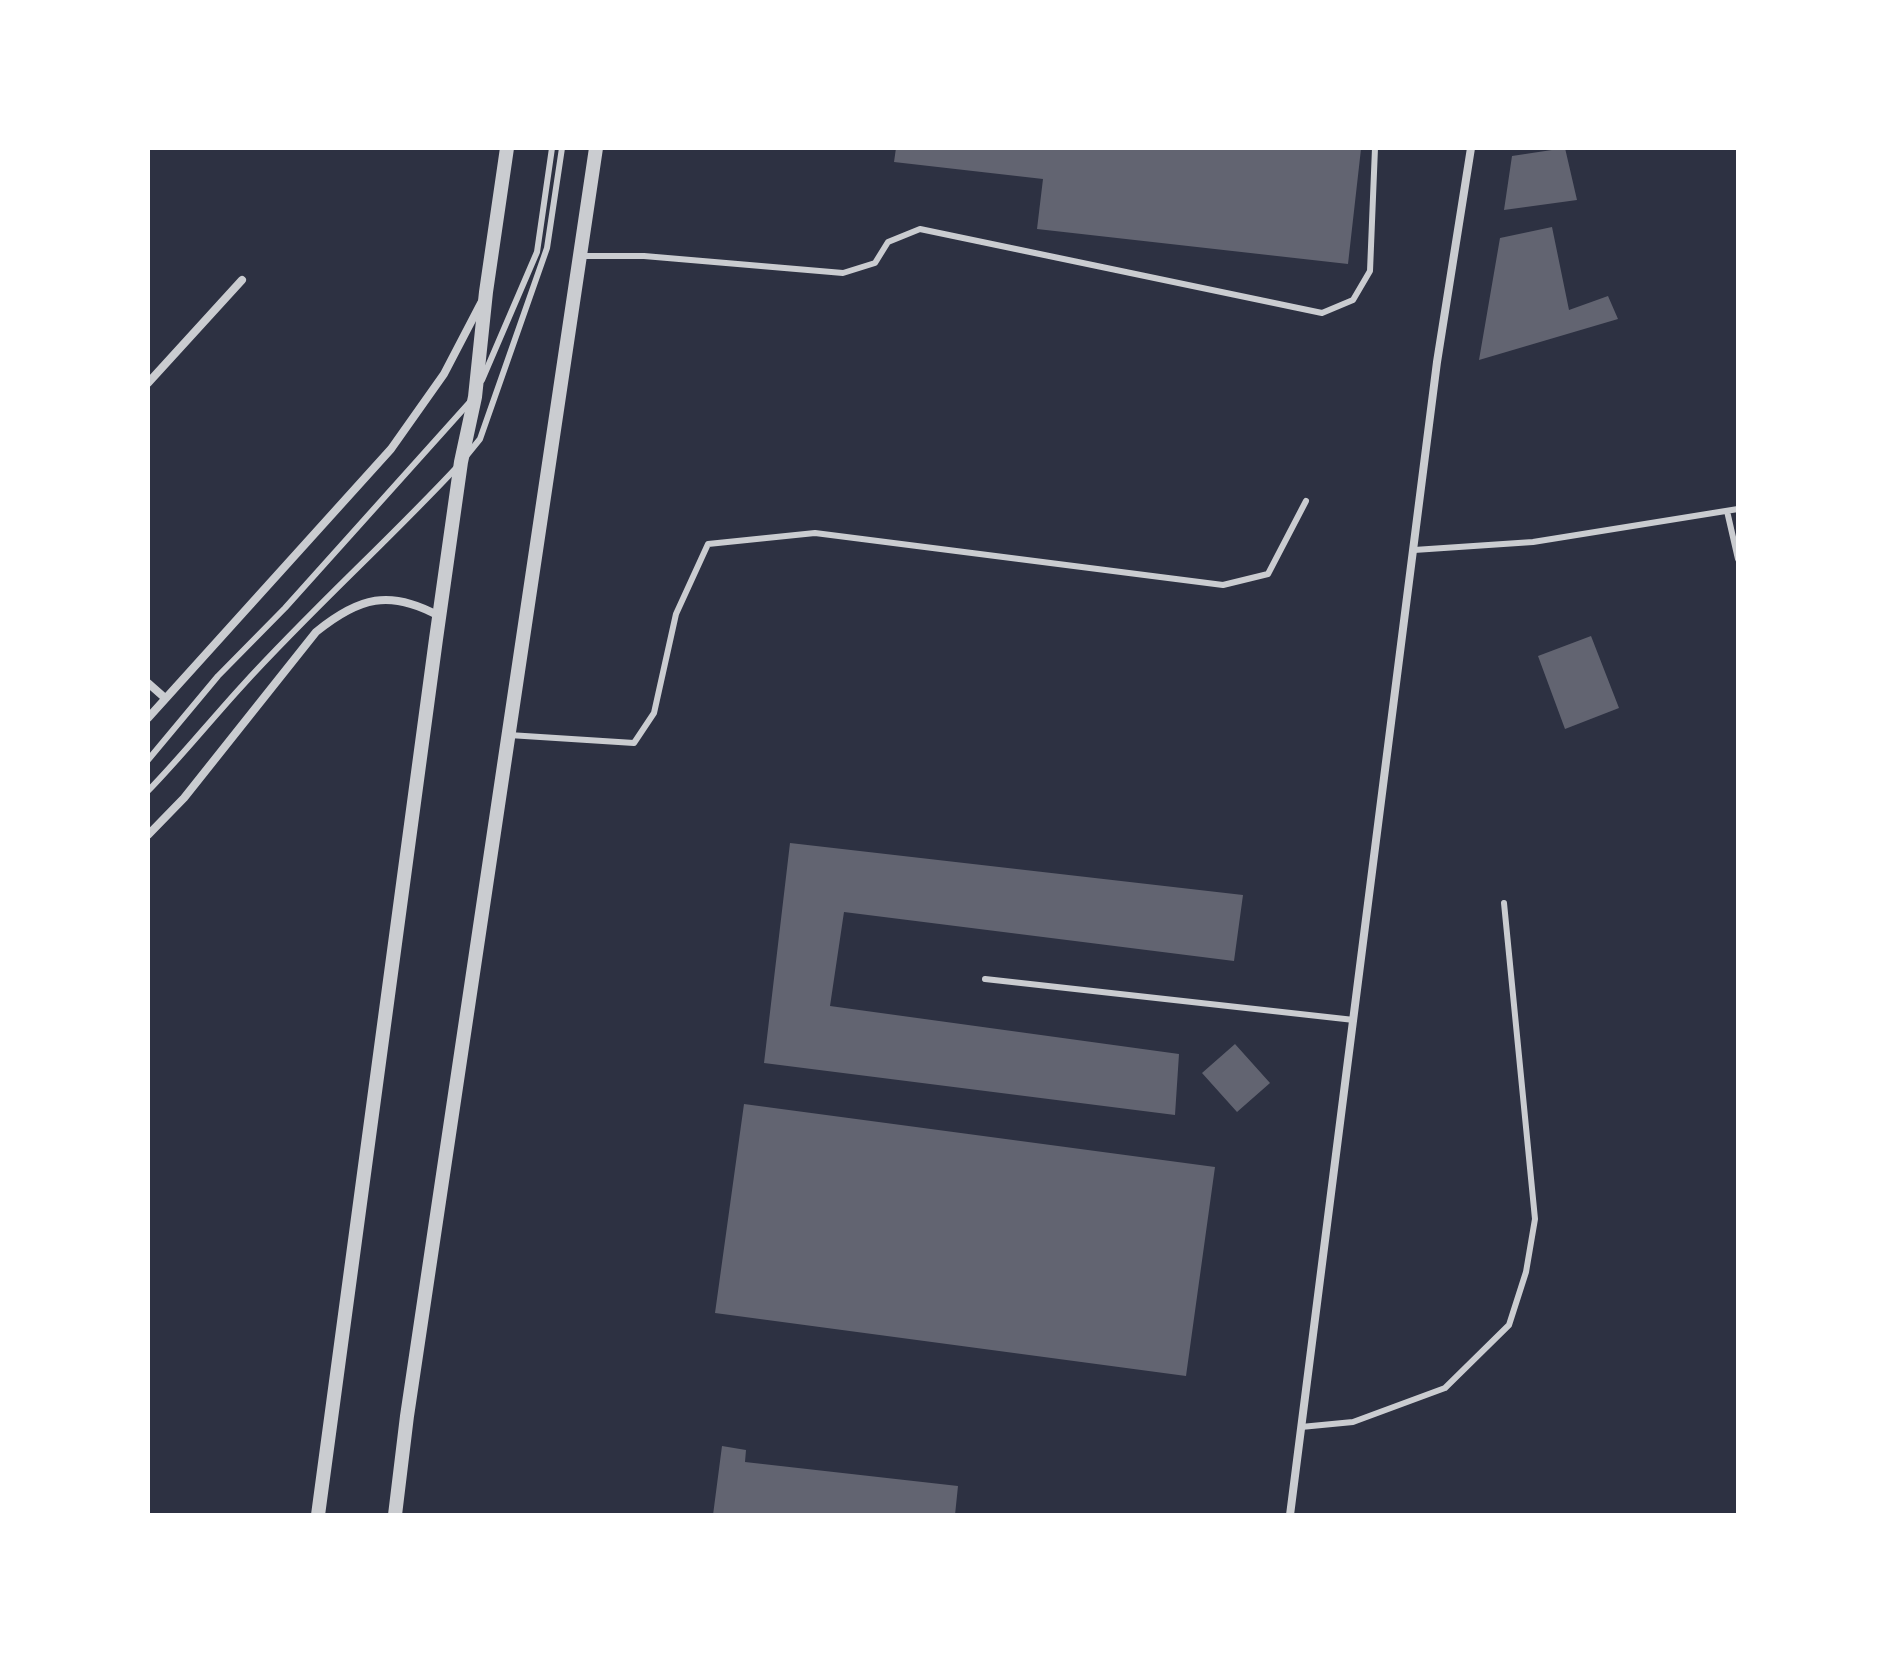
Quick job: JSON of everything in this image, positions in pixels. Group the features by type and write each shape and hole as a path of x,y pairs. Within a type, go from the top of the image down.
{"street":[{"path":"318,1515 439,616 461,462 475,397 486,292 507,148"},
{"path":"395,1515 407,1416 596,148"},
{"path":"1290,1515 1437,362 1471,148"},
{"path":"148,383 242,280"},
{"path":"148,718 391,449 444,374 486,292"},
{"path":"148,835 184,798 316,632 333,618 352,606 374,600 397,599 419,604 439,616"},
{"path":"148,683 165,698"}],"lane":[{"path":"148,760 218,676 285,608 475,397 537,252 552,148"},
{"path":"148,791 242,685 338,586 401,527 480,439 547,248 562,148"},
{"path":"580,256 644,256 843,273 875,263 888,242 920,229 1322,313 1353,300 1370,271 1375,148"},
{"path":"509,735 634,743 654,713 676,614 708,544 815,533 1223,585 1268,574 1306,501"},
{"path":"1414,550 1533,542 1738,509"},
{"path":"1727,511 1738,559"},
{"path":"1301,1427 1353,1422 1445,1388 1509,1325 1526,1272 1535,1219 1504,903"},
{"path":"985,979 1354,1020"}],"building":[{"path":"896,148 1361,149 1348,264 1037,229 1043,179 894,162"},
{"path":"1565,148 1577,200 1504,210 1512,156"},
{"path":"1552,227 1569,310 1608,296 1618,319 1479,360 1500,238"},
{"path":"1591,636 1619,708 1565,729 1538,656"},
{"path":"790,843 1243,895 1234,961 844,912 830,1006 1179,1054 1175,1115 764,1063"},
{"path":"1235,1044 1270,1083 1237,1112 1202,1073"},
{"path":"744,1104 1215,1167 1186,1376 715,1313"},
{"path":"722,1446 746,1450 745,1462 958,1486 955,1515 713,1515"}]}
